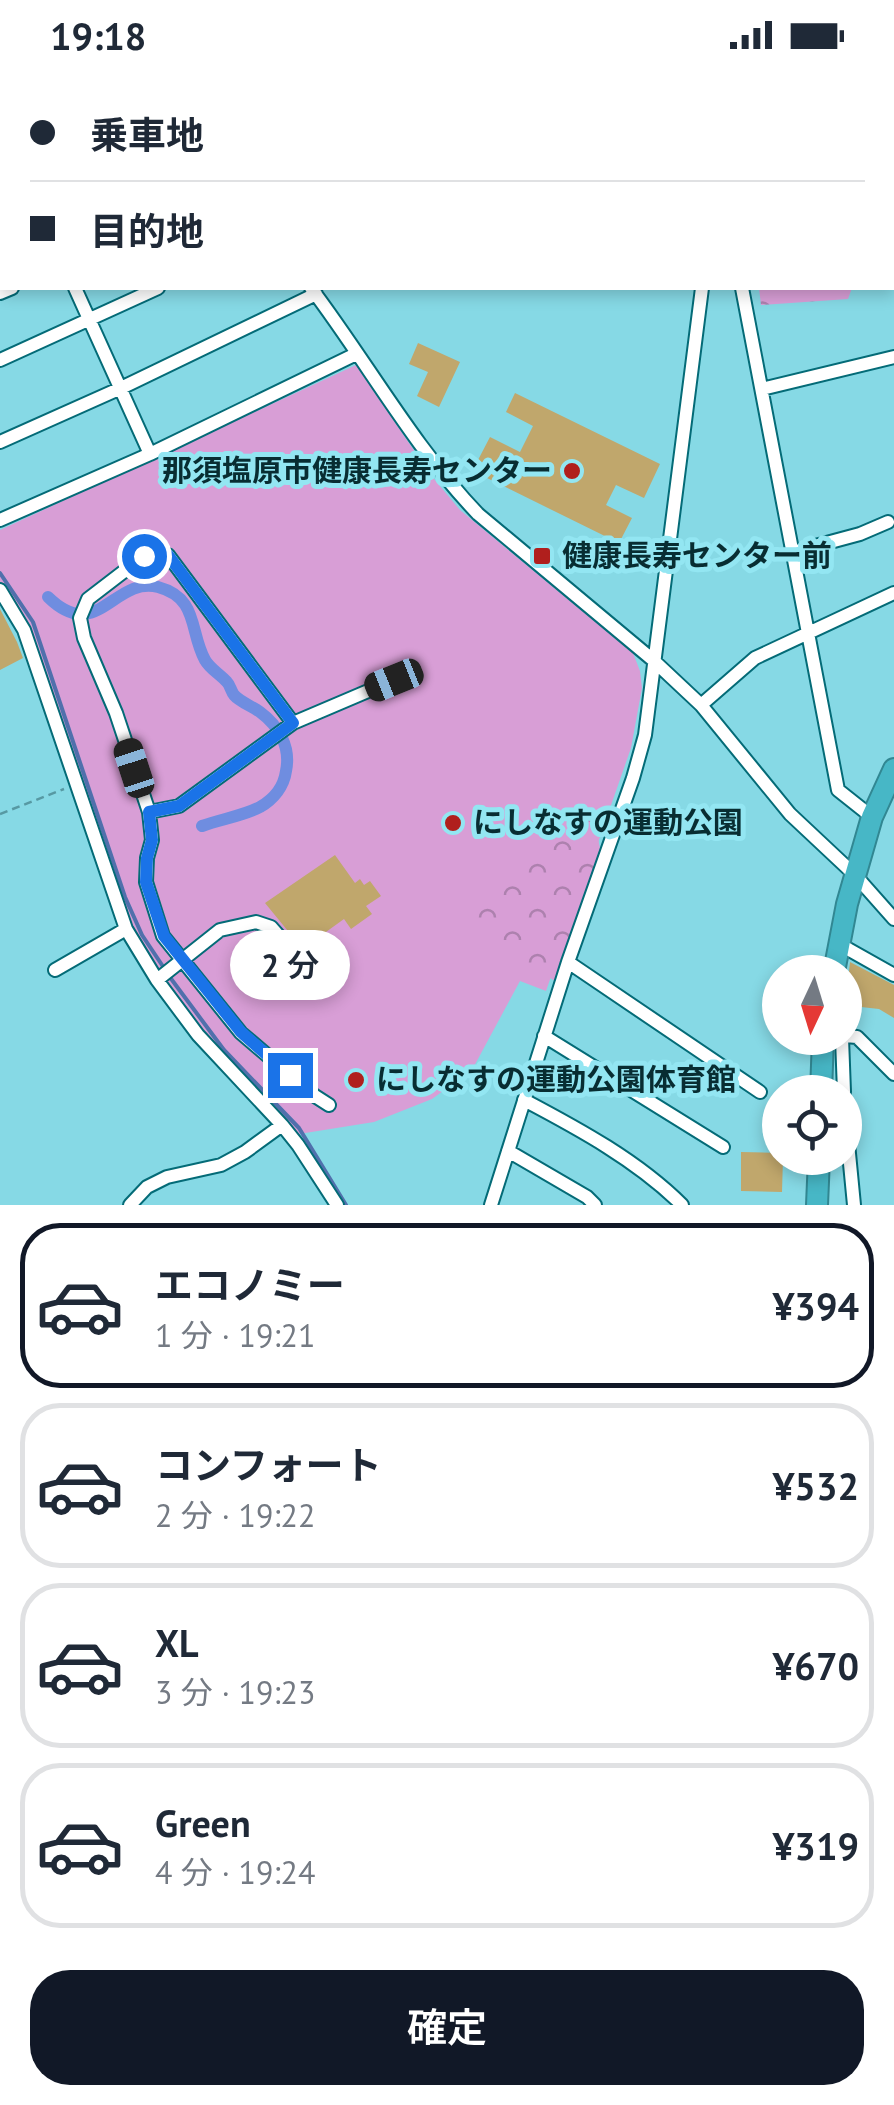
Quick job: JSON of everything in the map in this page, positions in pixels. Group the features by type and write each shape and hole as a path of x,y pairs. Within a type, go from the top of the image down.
{"highway":[{"path":"836,955 872,817 894,769"},
{"path":"817,1205 818,1175"}],"street":[{"path":"75,290 150,454"},
{"path":"0,360 154,290"},
{"path":"491,1205 644,735 702,290"},
{"path":"742,290 838,790 872,817"},
{"path":"0,442 121,388 313,291 457,492 701,705 790,814 855,874 894,919"},
{"path":"0,520 150,454 356,354"},
{"path":"762,389 894,357"},
{"path":"793,552 860,534 888,522"},
{"path":"293,723 168,555 157,552 144,556 88,599 80,618 84,638 116,714 149,812 152,840 146,882 164,936 241,1032 330,1105"},
{"path":"0,590 24,630 126,928 157,980 198,1036 298,1144 337,1205"},
{"path":"701,705 755,658 894,593"},
{"path":"149,812 179,806 293,723 394,680"},
{"path":"157,980 220,930 256,922 271,927 300,960"},
{"path":"55,970 126,928"},
{"path":"838,944 894,976"},
{"path":"568,962 760,1092"},
{"path":"544,1036 723,1147"},
{"path":"862,1042 894,1074"},
{"path":"524,1100 595,1139 654,1179 682,1205"},
{"path":"130,1205 147,1187 166,1177 221,1165 282,1125"},
{"path":"508,1151 595,1205"},
{"path":"851,1175 854,1205"}],"path":[{"path":"0,814 77,784"}],"green space":[{"path":"759,290 851,290 848,299 761,305"},
{"name":"にしなすの運動公園","path":"356,365 430,474 460,510 633,653 642,688 631,748 546,991 520,981 472,1070 432,1099 374,1122 299,1134 210,1040 155,967 131,924 28,627 0,582 0,530"},
{"path":"594,814 600,849 555,981 466,927 542,840"}],"building":[{"path":"418,343 460,362 439,407 417,396 428,372 409,364"},
{"name":"那須塩原市健康長寿センター","path":"515,393 660,464 644,498 616,485 606,505 632,518 619,543 485,477 490,466 478,460 490,437 520,452 533,426 506,412"},
{"path":"0,609 23,658 0,670"},
{"path":"335,855 355,883 360,879 364,885 370,881 381,896 366,906 372,914 351,929 344,919 312,942 318,952 310,958 265,903"},
{"path":"862,968 894,985 894,1018 879,1009 862,1007"},
{"path":"741,1152 762,1153 762,1175 782,1175 782,1192 741,1191"}],"waterway":[{"path":"0,573 33,622 125,897 142,935 164,968"},
{"path":"48,597 65,610 80,614 93,612 143,586 171,592 187,607 207,663 237,697 278,730 287,762 277,792 253,810 202,826"},
{"path":"169,976 224,1050 299,1128 346,1205"}],"place":[{"name":"那須塩原市健康長寿センター","path":"572,471"},
{"name":"健康長寿センター前","path":"542,556"},
{"name":"にしなすの運動公園","path":"453,823"},
{"name":"にしなすの運動公園体育館","path":"356,1080"}],"route":[{"path":"144,556 157,552 168,555 293,723 179,806 149,812 152,840 146,882 164,936 241,1032 290,1075"}]}
